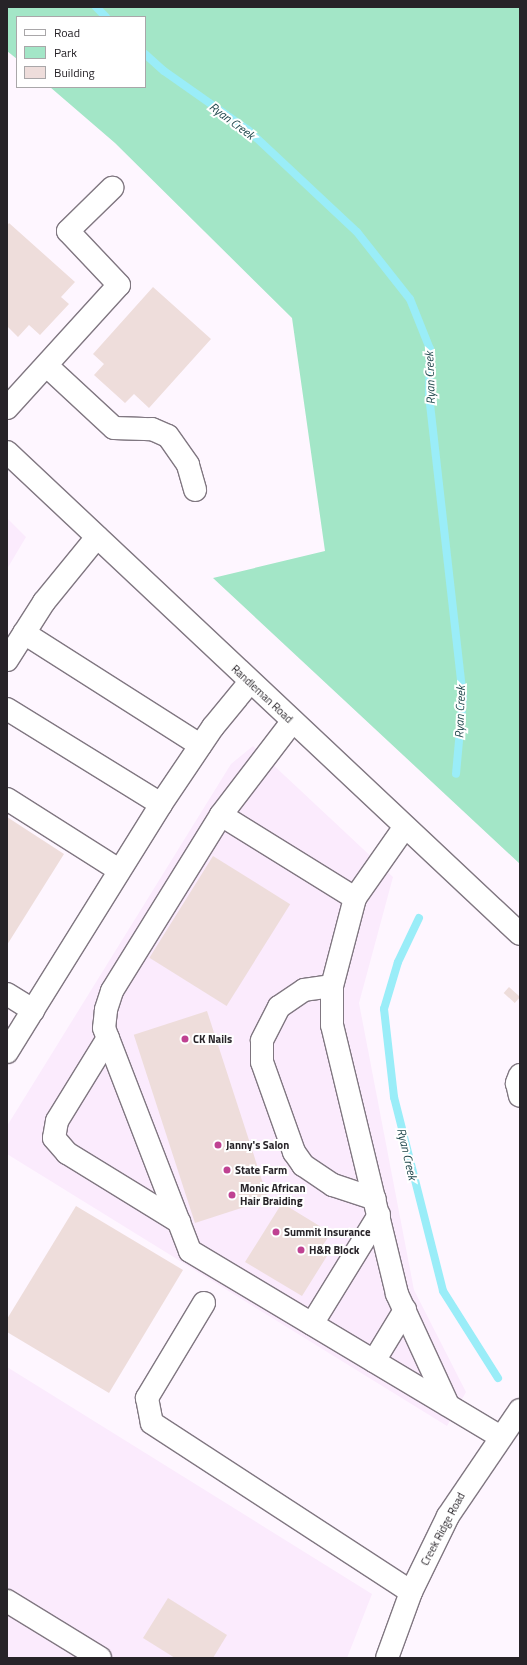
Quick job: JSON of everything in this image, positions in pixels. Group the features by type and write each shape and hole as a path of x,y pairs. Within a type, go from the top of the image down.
{"main road":[{"path":"7,408 47,366 119,285 68,231 112,188"},
{"path":"47,366 114,428 152,429 168,436 188,465 195,490"},
{"name":"Randleman Road","path":"9,458 97,537 404,828 520,934"},
{"path":"7,660 62,578 97,537"},
{"path":"24,633 200,745"},
{"path":"7,1052 161,804 200,745 250,682"},
{"path":"7,709 161,804"},
{"path":"292,722 221,815 112,992 106,1010 104,1028 190,1251 500,1436"},
{"path":"7,799 119,870"},
{"path":"221,815 355,898"},
{"path":"404,828 355,898 332,986 332,1025 398,1294 448,1405"},
{"path":"332,986 304,990 279,1006 262,1041 262,1062 294,1152 303,1165 333,1185 377,1207"},
{"path":"7,994 33,1010"},
{"path":"108,1038 57,1121 54,1138 67,1153 179,1222"},
{"path":"520,1075 517,1083 520,1096"},
{"path":"312,1324 377,1207"},
{"path":"204,1303 147,1398 152,1423 411,1592"},
{"path":"374,1361 405,1310"},
{"name":"Creek Ridge Road","path":"387,1658 411,1592 448,1516 500,1436 520,1410"},
{"path":"7,1601 100,1658"}],"shaded area":[{"path":"7,518 26,537 7,569"},
{"path":"253,746 393,877 359,1003 414,1290 466,1392 447,1426 7,1154 7,1126 231,764"},
{"path":"7,1367 372,1594 347,1658 7,1658"}],"green space":[{"path":"7,7 520,7 520,864 213,578 325,551 292,318 115,143 51,88 146,88 146,16 16,16 16,58 7,51"}],"building":[{"path":"9,223 75,282 61,297 69,304 40,335 29,325 18,337 7,326 7,226"},
{"path":"153,287 211,339 149,408 134,394 125,403 94,375 104,364 93,354"},
{"path":"7,817 64,854 7,945"},
{"path":"213,856 290,904 227,1006 149,958"},
{"path":"509,987 520,997 515,1003 504,993"},
{"path":"207,1011 268,1199 195,1223 134,1035"},
{"path":"282,1203 331,1233 319,1251 327,1256 302,1296 245,1262"},
{"path":"76,1206 183,1270 109,1393 7,1332 7,1319"},
{"path":"168,1598 227,1635 213,1658 175,1658 143,1638"}],"waterway":[{"name":"Ryan Creek","path":"96,7 105,16"},
{"name":"Ryan Creek","path":"146,55 164,71 248,130 357,232 410,299 430,349 429,395 463,697 456,774"},
{"name":"Ryan Creek","path":"419,918 398,962 384,1009 394,1097 443,1291 498,1378"}],"place":[{"name":"CK Nails","path":"185,1039"},
{"name":"Janny's Salon","path":"218,1145"},
{"name":"State Farm","path":"227,1170"},
{"name":"Monic African Hair Braiding","path":"232,1195"},
{"name":"Summit Insurance","path":"276,1232"},
{"name":"H&R Block","path":"301,1250"}]}
